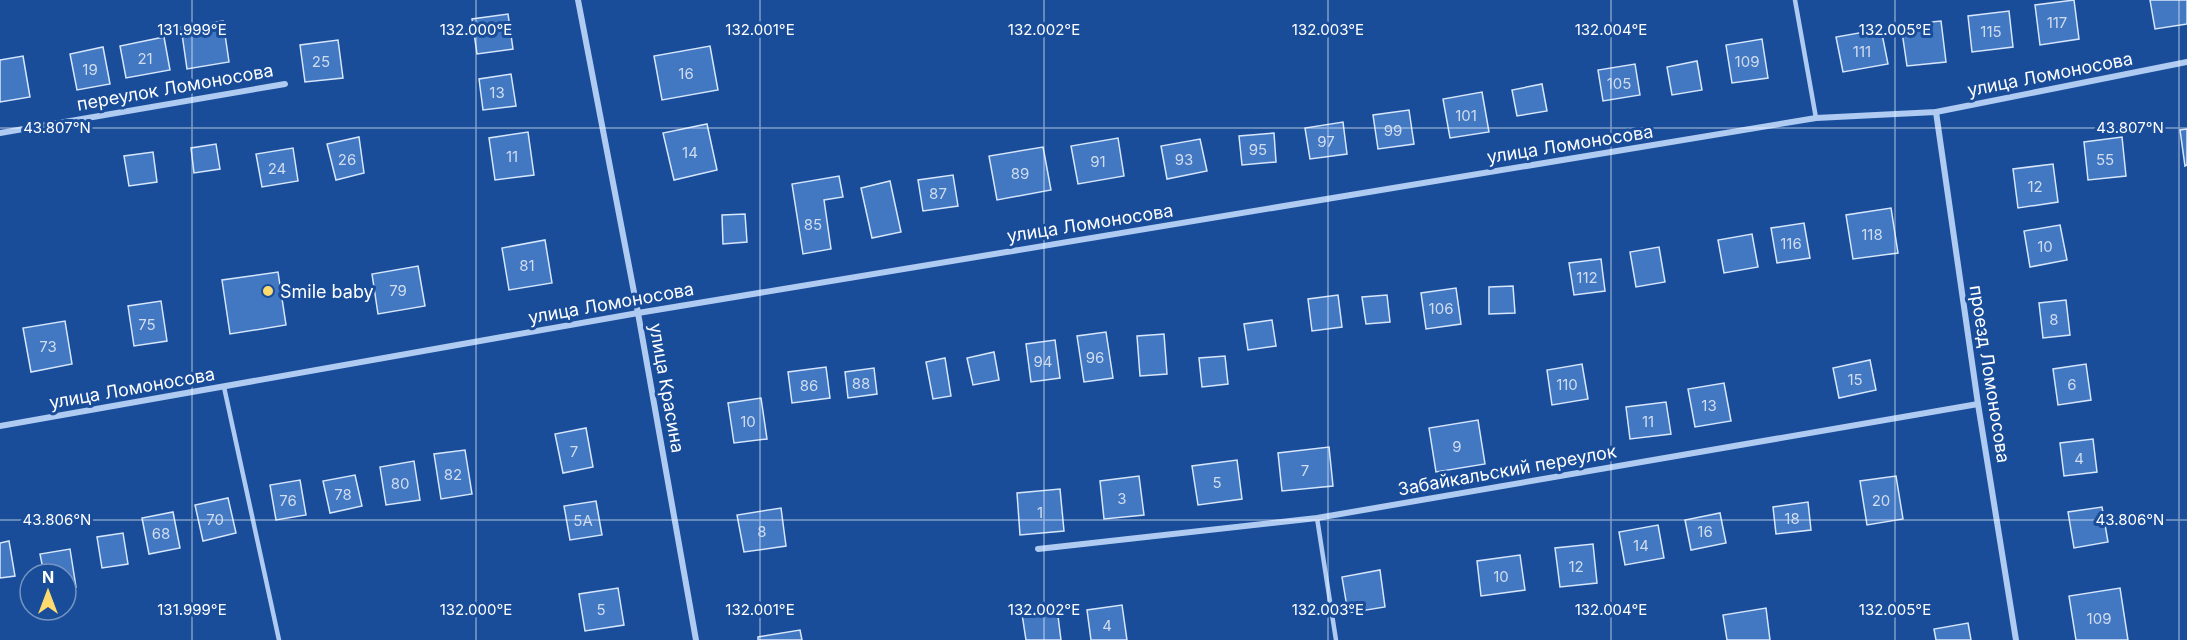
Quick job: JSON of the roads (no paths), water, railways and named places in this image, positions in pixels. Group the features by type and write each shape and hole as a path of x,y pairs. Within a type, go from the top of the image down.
{"street":[{"name":"улица Красина","path":"578,0 638,313 696,640"},
{"name":"улица Ломоносова","path":"0,426 638,313 1816,118 1936,111 2187,62"},
{"name":"переулок Ломоносова","path":"0,133 285,84"},
{"name":"проезд Ломоносова","path":"1936,111 1978,404 2016,640"},
{"name":"Забайкальский переулок","path":"1038,549 1317,518 1978,404"}],"lane":[{"path":"1795,0 1816,118"},
{"path":"224,387 279,640"},
{"path":"1317,518 1336,640"}],"place":[{"name":"Smile baby","path":"268,291"}]}
